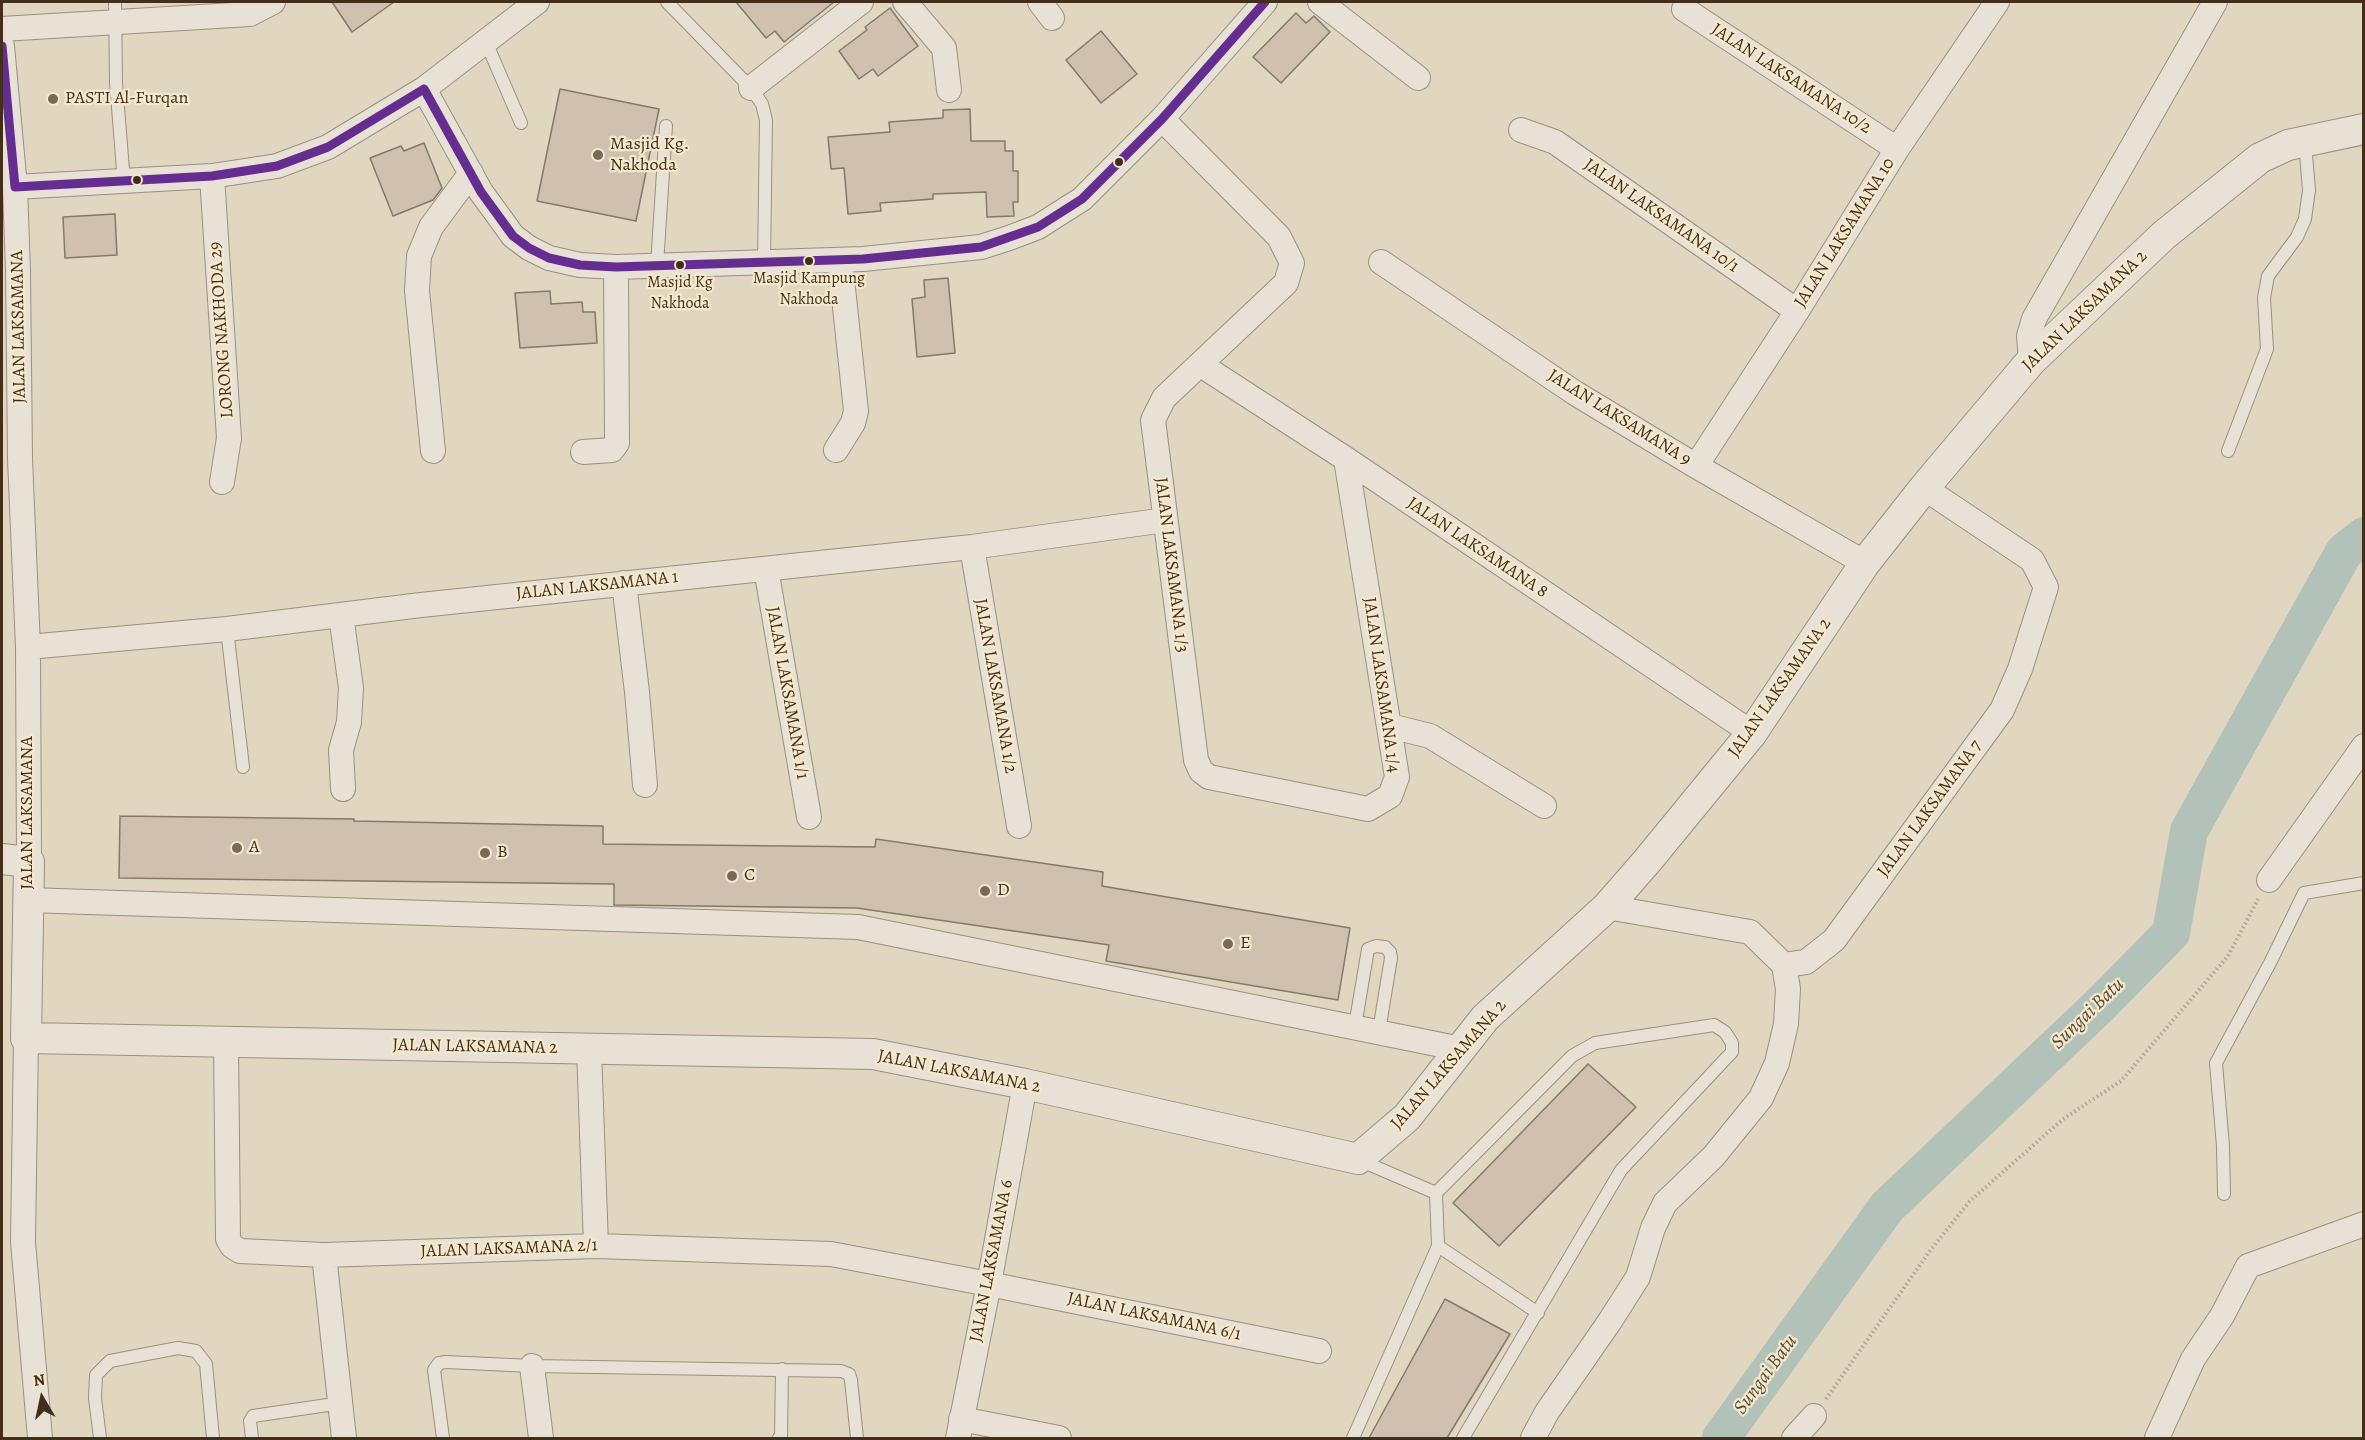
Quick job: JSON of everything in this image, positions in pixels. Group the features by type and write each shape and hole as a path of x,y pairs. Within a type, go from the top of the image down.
{"street":[{"path":"2,29 115,11 250,14 273,2"},
{"path":"15,187 212,176 277,166 328,147 424,89 537,2"},
{"path":"751,88 861,2"},
{"path":"905,2 944,48 949,90"},
{"path":"424,89 482,192 513,236 529,248 549,258 580,265 657,266 840,260 981,247 1038,227 1082,199 1162,119 1265,2"},
{"path":"1320,2 1418,78"},
{"name":"JALAN LAKSAMANA 10","path":"1695,466 1797,311 1898,149 1997,2"},
{"path":"2031,361 2029,336 2034,319 2215,2"},
{"name":"JALAN LAKSAMANA 10/2","path":"1684,9 1898,149"},
{"name":"JALAN LAKSAMANA","path":"2,46 15,187 20,459 28,648 16,861 27,900 26,1038 12,1243 35,1438"},
{"name":"JALAN LAKSAMANA 1/3","path":"1162,119 1279,237 1292,263 1286,283 1164,398 1153,420 1196,760 1201,771 1209,777"},
{"name":"JALAN LAKSAMANA 2","path":"26,1038 873,1054 1025,1084 1358,1159 1407,1117 1485,1018 1607,907 1648,860 1752,733 1865,563 1924,488 2031,361 2181,220 2260,158 2272,151 2304,140 2364,129"},
{"name":"JALAN LAKSAMANA 10/1","path":"1521,130 1555,142 1797,311"},
{"path":"433,451 417,291 419,256 431,227 471,173"},
{"name":"LORONG NAKHODA 29","path":"212,176 229,438 222,482"},
{"path":"836,450 852,423 856,411 840,260"},
{"name":"JALAN LAKSAMANA 9","path":"1381,262 1575,393 1695,466 1865,563"},
{"path":"583,452 612,450 617,443 616,267"},
{"name":"JALAN LAKSAMANA 8","path":"1201,365 1346,459 1752,733"},
{"name":"JALAN LAKSAMANA 1/4","path":"1209,777 1368,809 1390,796 1396,777 1390,726 1346,459"},
{"name":"JALAN LAKSAMANA 7","path":"1784,965 1806,962 1834,940 2002,710 2020,669 2043,600 2046,587 2032,560 1924,488"},
{"name":"JALAN LAKSAMANA 1","path":"28,648 227,629 972,547 1165,520"},
{"name":"JALAN LAKSAMANA 1/2","path":"972,547 1019,826"},
{"name":"JALAN LAKSAMANA 1/1","path":"766,569 809,817"},
{"path":"624,584 645,785"},
{"path":"341,615 351,688 349,722 341,750 343,789"},
{"path":"1390,726 1430,736 1544,806"},
{"path":"2269,880 2364,746"},
{"path":"27,900 858,927 1461,1048"},
{"path":"1533,1438 1546,1412 1610,1322 1638,1277 1653,1228 1665,1203 1713,1156 1761,1098 1777,1064 1786,1024 1788,988 1784,965 1750,932 1607,907"},
{"name":"JALAN LAKSAMANA 2/1","path":"226,1042 228,1239 232,1246 240,1251 324,1255 596,1246 831,1254 989,1284"},
{"path":"589,1049 596,1246"},
{"name":"JALAN LAKSAMANA 6","path":"959,1429 989,1284 1025,1084"},
{"path":"2157,1438 2193,1359 2222,1316 2248,1266 2364,1224"},
{"path":"324,1255 344,1438"},
{"name":"JALAN LAKSAMANA 6/1","path":"989,1284 1319,1351"},
{"path":"532,1366 541,1438"},
{"path":"1794,1438 1814,1416"},
{"path":"959,1429 1059,1438"}],"lane":[{"path":"667,2 751,88 762,105 766,120 764,262"},
{"path":"115,11 116,83 124,182"},
{"path":"486,42 521,123"},
{"path":"657,266 666,126"},
{"path":"2228,451 2267,350 2264,298 2268,276 2297,237 2306,219 2309,190 2304,140"},
{"path":"227,629 243,767"},
{"path":"2223,1194 2223,1146 2216,1063 2270,963 2304,893 2364,883"},
{"path":"1376,946 1385,947 1390,952 1390,958 1367,1029 1368,949 1376,946"},
{"path":"1353,1438 1438,1246 1436,1193 1572,1056 1585,1048 1595,1043 1714,1025 1725,1032 1732,1043 1732,1052 1621,1170 1463,1438"},
{"path":"1358,1159 1436,1193"},
{"path":"1438,1246 1538,1313"},
{"path":"100,1438 95,1398 96,1375 110,1361 178,1348 196,1351 206,1364 213,1438"},
{"path":"443,1438 434,1370 439,1363 841,1371 849,1374 851,1380 857,1438"},
{"path":"779,1438 781,1437 782,1369"},
{"path":"252,1438 250,1421 259,1413 340,1403"}],"path":[{"path":"1814,1416 1929,1252 1969,1202 2063,1119 2121,1081 2228,956 2269,880"}],"building":[{"path":"332,2 394,2 352,32"},
{"path":"736,2 834,2 784,42 775,31 766,38"},
{"path":"890,8 918,46 878,76 873,69 859,79 839,51 867,30 865,27"},
{"path":"1296,13 1306,23 1314,16 1330,32 1281,83 1253,57"},
{"path":"1101,31 1137,74 1101,103 1066,60"},
{"name":"Masjid Kg. Nakhoda","path":"560,89 659,109 636,221 537,201"},
{"path":"970,109 971,141 1005,141 1005,151 1013,151 1013,171 1018,171 1018,202 1013,202 1014,216 987,217 986,192 933,194 933,199 880,203 881,211 848,214 844,168 831,169 828,137 890,132 889,122 943,118 943,110"},
{"path":"424,143 442,188 433,200 393,216 370,158 401,146 404,151"},
{"path":"115,214 117,255 65,258 63,217"},
{"path":"948,278 955,353 917,357 912,299 925,297 924,280"},
{"path":"550,291 551,304 582,302 583,312 595,312 597,343 520,348 515,293"},
{"path":"120,816 354,819 354,821 603,826 603,844 875,847 876,839 1103,872 1102,886 1350,928 1338,1000 1106,961 1109,945 857,908 614,905 614,884 119,878"},
{"path":"1588,1064 1636,1107 1499,1246 1453,1203"},
{"path":"1445,1299 1510,1334 1447,1438 1369,1438"}],"waterway":[{"name":"Sungai Batu","path":"1721,1438 1887,1207 2099,1006 2171,933 2189,831 2344,552 2364,536"}],"transit line":[{"path":"424,89 481,192 513,236 529,248 549,258 580,265 616,267 863,259 981,247 1038,227 1082,199 1162,119 1265,2"},
{"path":"2,46 15,187"},
{"path":"15,187 212,176 277,166 328,147 424,89"}],"place":[{"name":"PASTI Al-Furqan","path":"53,99"},
{"name":"Masjid Kg. Nakhoda","path":"598,155"},
{"name":"Masjid Kampung Nakhoda","path":"809,261"},
{"name":"Masjid Kg Nakhoda","path":"680,265"},
{"name":"A","path":"237,848"},
{"name":"B","path":"485,853"},
{"name":"C","path":"732,876"},
{"name":"D","path":"985,891"},
{"name":"E","path":"1228,944"}]}
